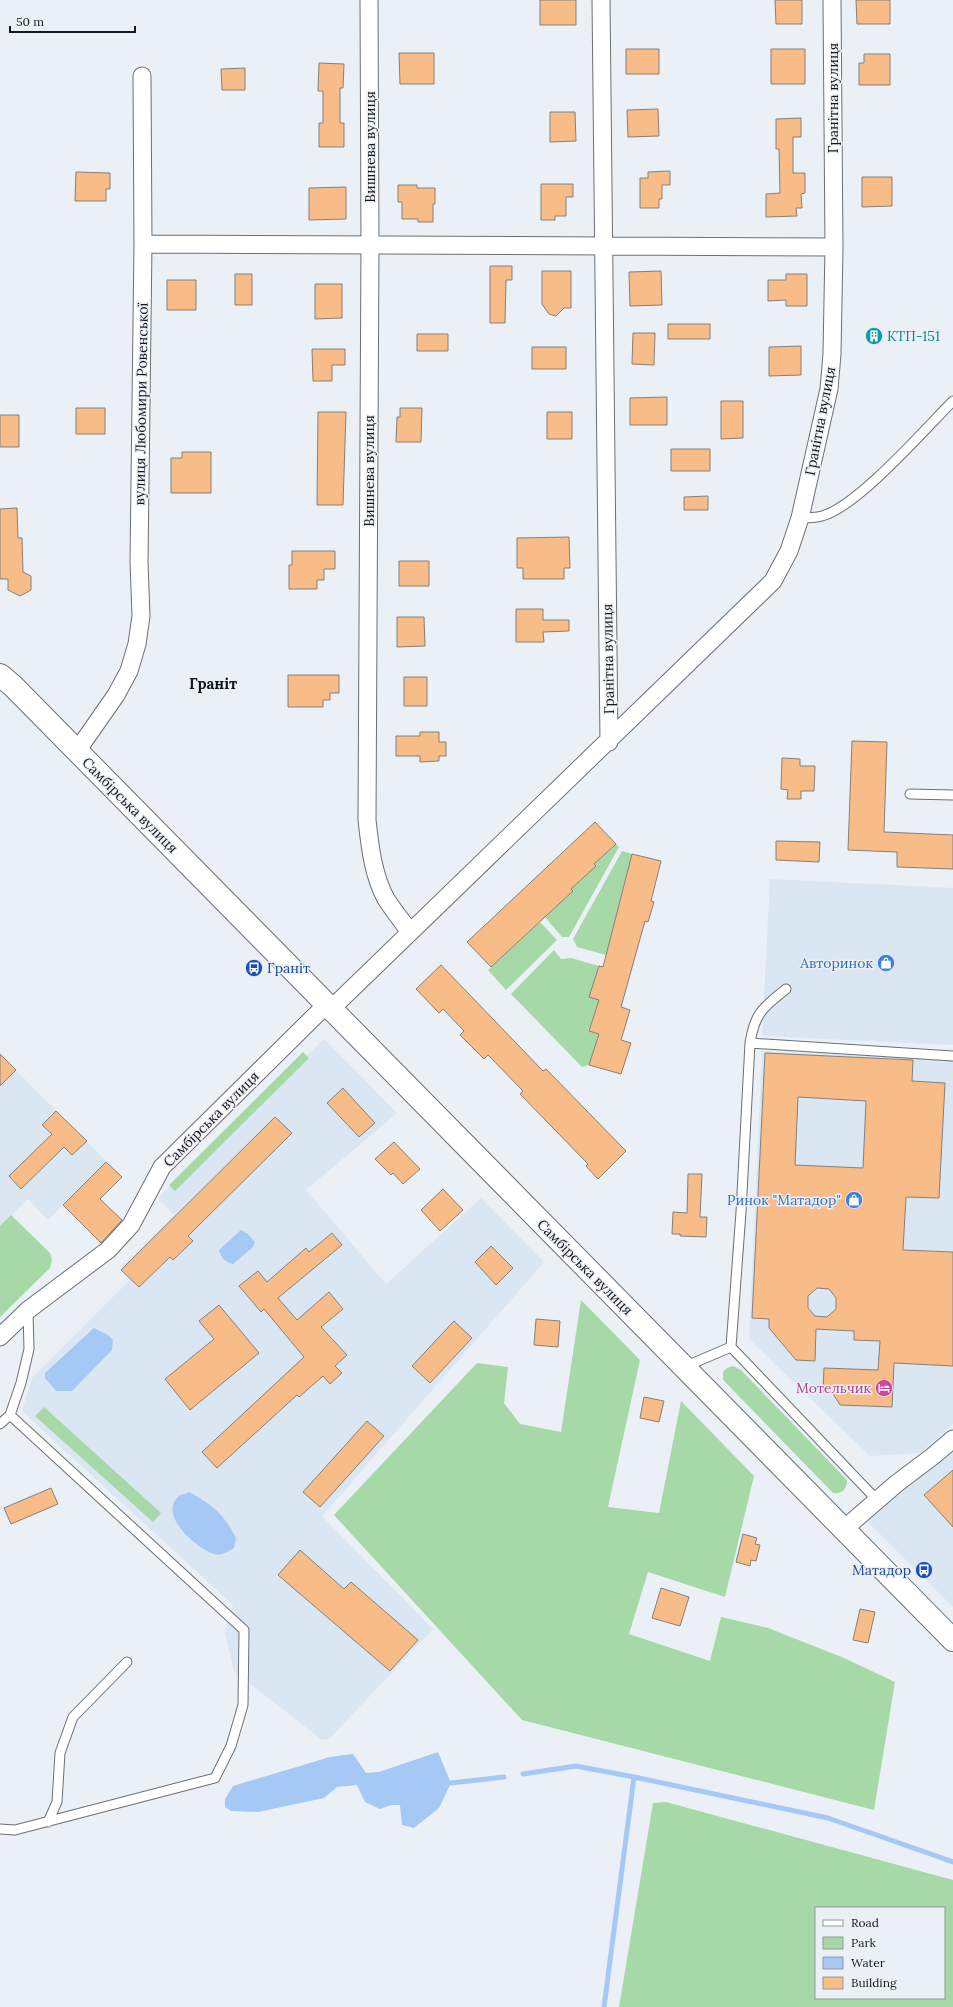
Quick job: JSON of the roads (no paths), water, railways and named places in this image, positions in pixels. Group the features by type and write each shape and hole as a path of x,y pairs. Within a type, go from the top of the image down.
{"main road":[{"name":"Самбірська вулиця","path":"0,675 13,686 953,1640"}],"street":[{"name":"Вишнева вулиця","path":"369,0 370,244 367,820 370,848 376,876 386,899 410,932"},
{"name":"Гранітна вулиця","path":"601,0 609,742"},
{"name":"Гранітна вулиця","path":"329,1007 410,932 609,742 773,581 789,551 800,518 829,389 832,354 834,247 832,0"},
{"name":"вулиця Любомири Ровенської","path":"77,751 98,722 130,671 137,644 141,616 138,562 143,244 142,76"},
{"path":"143,244 834,247"},
{"name":"Самбірська вулиця","path":"0,1337 28,1310 108,1250 130,1225 162,1167 329,1007"},
{"path":"844,1529 877,1500 953,1439"}],"lane":[{"path":"800,518 822,516 842,506 876,479 953,401"},
{"path":"910,794 953,796"},
{"path":"786,988 766,1005 757,1016 753,1024 750,1043 741,1212 731,1347 877,1500"},
{"path":"750,1043 953,1056"},
{"path":"0,1424 10,1415 21,1383 29,1349 28,1310"},
{"path":"684,1367 731,1347"},
{"path":"0,1829 15,1830 215,1778 231,1746 243,1705 244,1630 10,1415"},
{"path":"48,1822 57,1802 60,1753 72,1717 127,1662"}],"water":[{"path":"241,1230 248,1234 255,1242 253,1247 233,1264 224,1259 219,1250"},
{"path":"94,1328 108,1335 113,1340 112,1350 72,1391 56,1391 45,1378 45,1373"},
{"path":"189,1492 211,1506 227,1522 236,1538 234,1548 222,1554 214,1554 198,1546 182,1530 176,1522 173,1513 173,1504 179,1496"},
{"path":"438,1752 451,1783 439,1808 414,1828 402,1825 400,1805 391,1805 380,1809 365,1802 357,1785 337,1787 324,1798 258,1812 231,1811 225,1807 225,1799 233,1786 330,1757 353,1754 366,1773 379,1772"}],"waterway":[{"path":"523,1774 576,1766 634,1777"},
{"path":"451,1783 504,1777"},
{"path":"604,2007 634,1777 828,1818 953,1862"}],"place":[{"name":"КТП-151","path":"874,336"},
{"name":"Авторинок","path":"886,963"},
{"name":"Граніт","path":"254,968"},
{"name":"Ринок \"Матадор\"","path":"854,1200"},
{"name":"Мотельчик","path":"884,1388"},
{"name":"Матадор","path":"924,1570"}],"district":[{"name":"Граніт","path":"213,684"}]}
